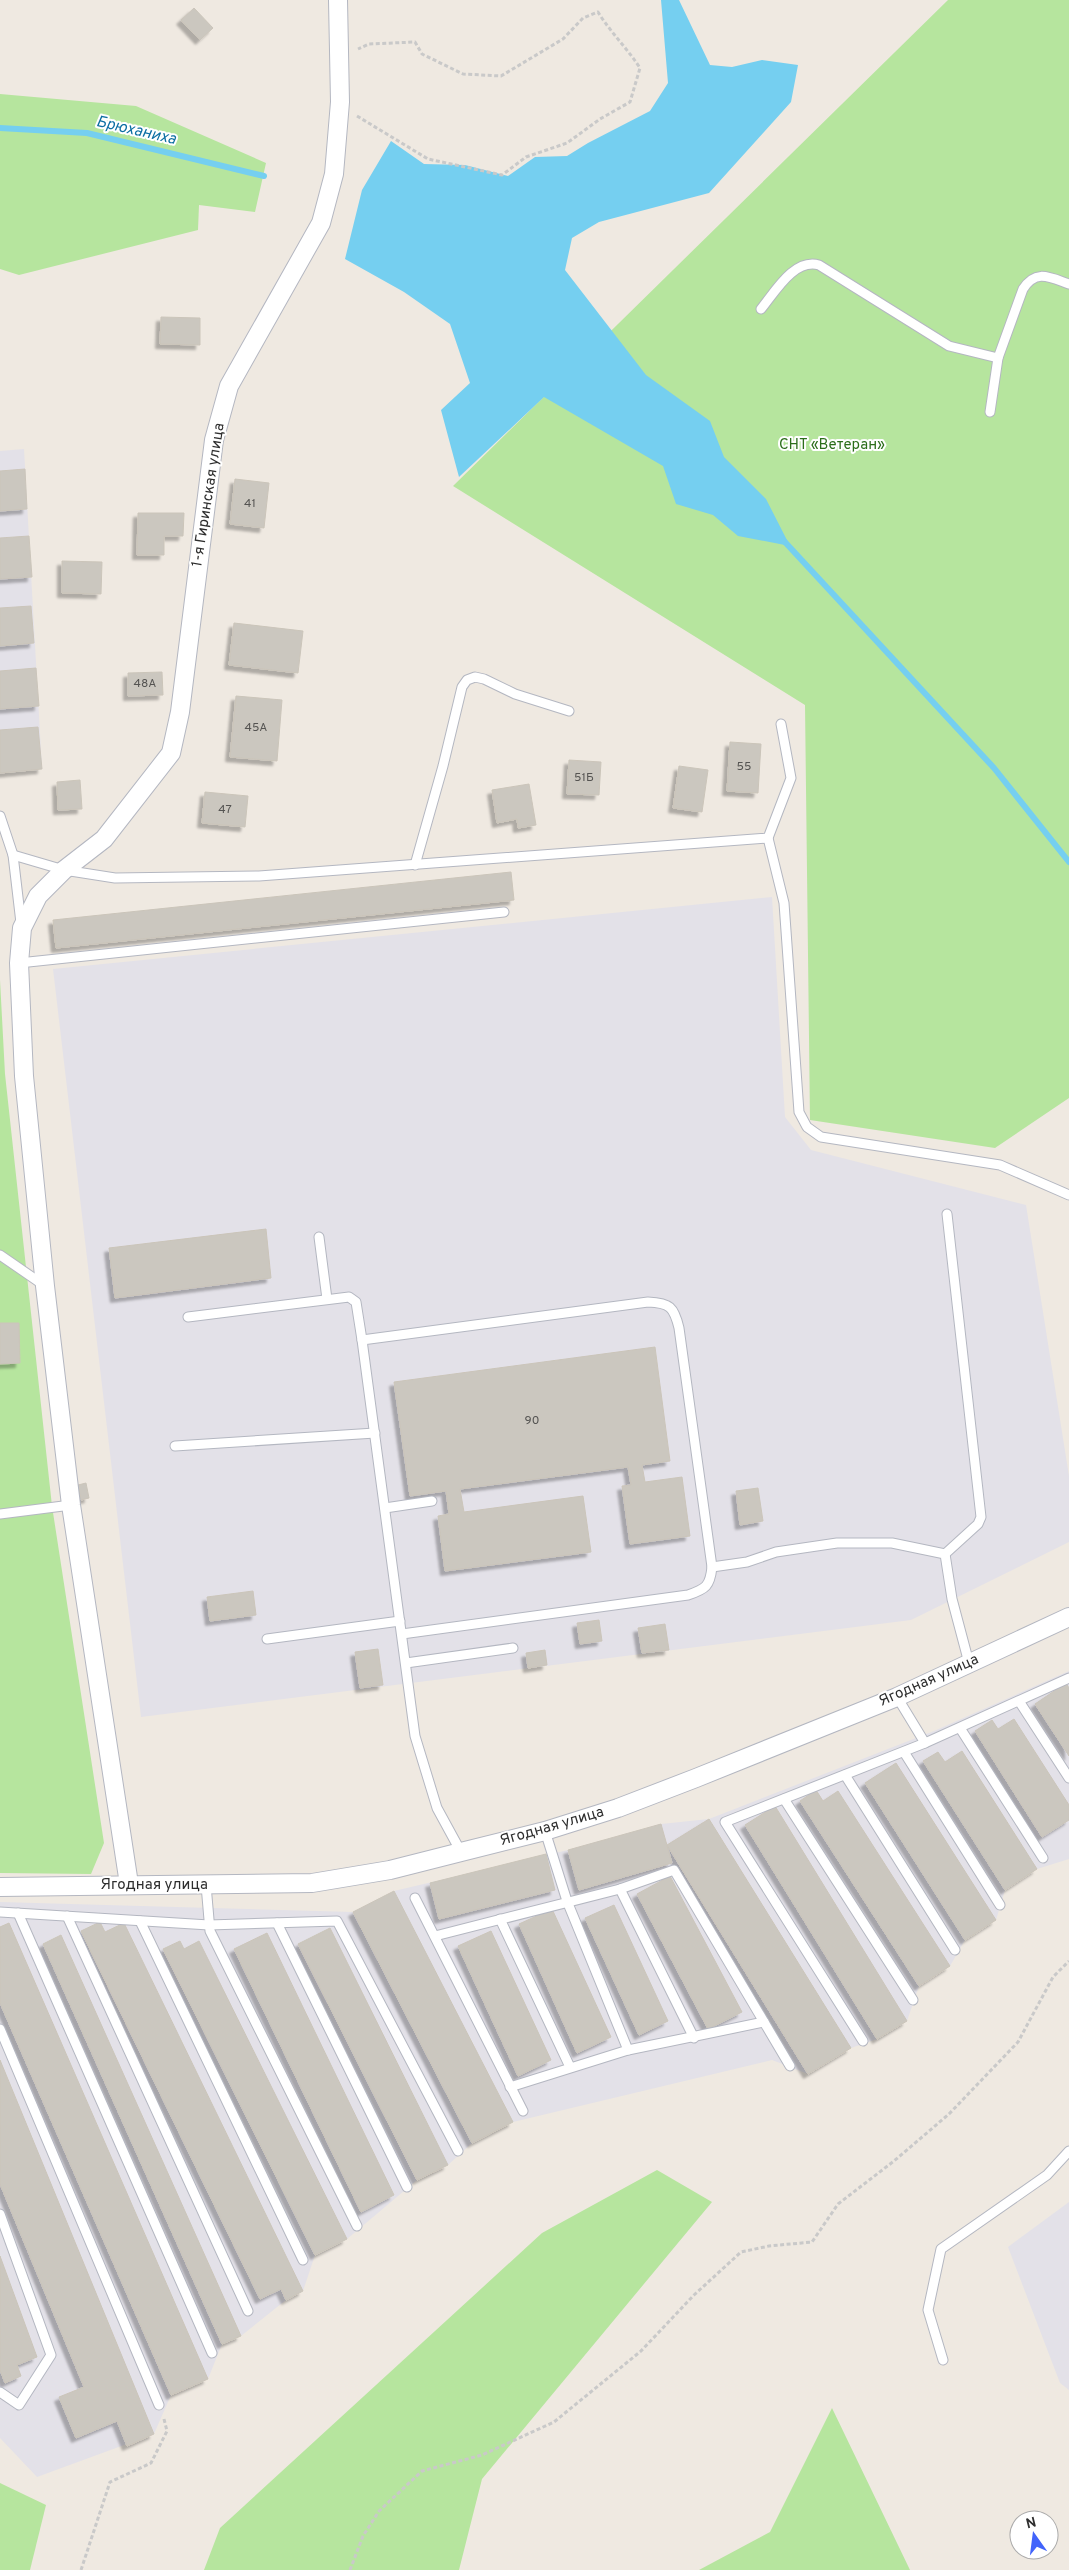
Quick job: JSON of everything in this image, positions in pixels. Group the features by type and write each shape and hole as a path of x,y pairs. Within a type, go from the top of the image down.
{"street":[{"name":"1-я Гиринская улица","path":"22,928 38,896 64,870 104,838 171,753 180,712 214,440 230,386 321,223 334,174 340,102 338,0"},
{"path":"22,928 19,963 24,1076 45,1286 71,1504 129,1884"},
{"name":"Ягодная улица","path":"0,1887 129,1884 206,1886 312,1883 390,1870 545,1831 618,1808 896,1697 1069,1617"}],"lane":[{"path":"761,309 795,270 802,264 810,263 819,265 948,346 998,358"},
{"path":"990,412 998,358 1023,289 1029,279 1040,276 1069,284"},
{"path":"415,864 443,766 462,687 467,680 475,677 484,679 515,694 569,711"},
{"path":"782,724 791,778 768,838 784,903 799,1112 806,1127 821,1137 1000,1165 1069,1195"},
{"path":"0,816 13,855 22,928"},
{"path":"13,855 64,870 115,878 260,876 768,838"},
{"path":"19,963 504,912"},
{"path":"945,1554 978,1524 981,1516 947,1214"},
{"path":"319,1237 327,1299"},
{"path":"0,1255 45,1286"},
{"path":"188,1317 349,1297 356,1302 415,1736 437,1808 461,1852"},
{"path":"362,1340 648,1302 663,1302 675,1311 679,1328 712,1567 711,1581 702,1590 688,1595 402,1634"},
{"path":"175,1446 375,1433"},
{"path":"385,1508 432,1501"},
{"path":"0,1514 71,1504"},
{"path":"712,1567 747,1562 776,1552 837,1543 892,1543 945,1554"},
{"path":"945,1554 952,1599 969,1663"},
{"path":"267,1639 400,1621"},
{"path":"406,1662 513,1648"},
{"path":"863,2041 725,1822 904,1752 1069,1678"},
{"path":"896,1697 925,1743"},
{"path":"1019,1701 1069,1778"},
{"path":"960,1728 1043,1858"},
{"path":"904,1752 1000,1905"},
{"path":"845,1775 955,1950"},
{"path":"784,1799 913,2000"},
{"path":"545,1831 567,1901 628,2050"},
{"path":"435,1936 620,1889 674,1870 790,2066"},
{"path":"206,1886 210,1931 357,2226"},
{"path":"620,1889 694,2038"},
{"path":"415,1898 523,2111"},
{"path":"0,1912 209,1925 337,1921 458,2151"},
{"path":"18,1913 212,2353"},
{"path":"67,1916 248,2311"},
{"path":"500,1918 570,2067"},
{"path":"140,1921 303,2260"},
{"path":"277,1923 407,2187"},
{"path":"510,2087 628,2050 694,2038 764,2022"},
{"path":"0,2029 159,2405"},
{"path":"943,2360 928,2310 941,2249 1047,2175 1069,2151"},
{"path":"0,2214 2,2228 51,2355 19,2404 0,2392"}],"path":[{"path":"339,57 370,44 415,42 422,54 463,74 501,76 563,39 583,18 598,12 612,35 628,49 640,68 630,102 600,119 568,142 526,157 502,175 428,159 354,114 340,102"},
{"path":"350,2570 362,2536 379,2511 422,2470 482,2455 554,2422 641,2352 694,2295 741,2252 768,2246 812,2242 838,2204 894,2161 948,2114 1018,2042 1053,1977 1069,1961"},
{"path":"80,2570 110,2482 151,2463 168,2431 159,2405"}],"shaded area":[{"path":"24,449 42,769 0,773 0,451"},
{"path":"772,897 785,1117 811,1150 1026,1205 1069,1476 1069,1542 911,1620 141,1717 53,969"},
{"path":"1069,1671 1069,1859 1037,1869 1005,1890 996,1920 965,1940 950,1966 919,1986 907,2021 877,2039 851,2048 808,2074 772,2060 513,2122 472,2143 448,2165 417,2180 347,2239 315,2255 303,2291 286,2300 241,2336 222,2344 208,2379 171,2395 154,2434 37,2477 0,2438 0,1902 353,1912 394,1891 568,1850 661,1824 709,1819 934,1731"},
{"path":"1069,2202 1069,2390 1060,2383 1008,2247"}],"green space":[{"name":"СНТ «Ветеран»","path":"948,0 1069,0 1069,1098 995,1148 810,1120 805,705 453,486"},
{"path":"0,94 136,106 266,163 255,212 199,205 198,230 19,275 0,269"},
{"path":"0,980 5,1074 52,1506 104,1843 91,1874 0,1873"},
{"path":"657,2170 712,2202 482,2479 459,2570 204,2570 220,2528 542,2233"},
{"path":"832,2408 910,2570 699,2570 770,2532"},
{"path":"0,2483 46,2505 30,2570 0,2570"}],"water":[{"path":"661,0 679,0 710,65 732,67 762,60 798,65 791,102 709,193 599,222 572,238 565,270 646,375 710,421 724,457 766,499 790,546 738,536 713,515 676,504 663,466 544,397 459,477 441,410 470,383 450,324 404,292 345,259 362,190 391,141 424,164 465,165 508,176 535,157 567,156 650,111 668,83"}],"building":[{"path":"194,8 213,28 200,40 181,20"},
{"path":"161,317 200,318 200,345 160,344"},
{"path":"25,469 27,509 0,511 0,471"},
{"path":"235,479 269,483 264,528 230,524"},
{"path":"138,513 184,513 183,536 164,536 164,555 137,555"},
{"path":"29,536 32,577 0,579 0,538"},
{"path":"62,561 102,562 101,594 62,593"},
{"path":"31,606 34,643 0,646 0,608"},
{"path":"234,623 303,631 298,673 229,665"},
{"path":"36,668 39,706 0,709 0,671"},
{"path":"162,672 163,695 128,696 128,673"},
{"path":"236,696 282,700 277,761 230,757"},
{"path":"38,727 42,769 0,773 0,730"},
{"path":"730,742 761,744 758,793 727,791"},
{"path":"569,760 601,762 599,795 567,794"},
{"path":"679,766 708,770 702,812 673,808"},
{"path":"80,780 82,809 58,810 57,782"},
{"path":"529,784 536,825 518,828 517,819 497,823 492,790"},
{"path":"205,792 248,796 245,827 202,823"},
{"path":"511,872 514,900 56,948 53,920"},
{"path":"266,1229 271,1278 115,1298 109,1248"},
{"path":"0,1323 19,1323 20,1363 0,1364"},
{"path":"655,1347 670,1461 642,1465 645,1482 682,1477 690,1536 630,1544 622,1486 631,1485 628,1467 460,1489 464,1512 583,1496 591,1552 445,1571 438,1516 449,1514 446,1491 410,1496 394,1382"},
{"path":"86,1483 89,1498 81,1500 78,1485"},
{"path":"758,1488 763,1521 740,1525 736,1491"},
{"path":"253,1591 256,1615 210,1621 207,1597"},
{"path":"599,1620 602,1641 580,1644 577,1623"},
{"path":"665,1624 669,1650 642,1653 638,1628"},
{"path":"378,1649 383,1685 360,1688 355,1652"},
{"path":"545,1650 547,1665 528,1668 526,1653"},
{"path":"1066,1683 1069,1688 1069,1756 1035,1704"},
{"path":"1014,1719 1069,1805 1069,1820 1042,1837 975,1731 992,1720 998,1729"},
{"path":"962,1751 1037,1869 1005,1890 923,1761 938,1752 945,1762"},
{"path":"896,1763 996,1920 965,1940 865,1783"},
{"path":"816,1790 823,1801 838,1791 950,1966 919,1986 800,1801"},
{"path":"775,1806 907,2021 877,2039 745,1825"},
{"path":"709,1819 851,2048 808,2074 667,1845"},
{"path":"661,1824 672,1863 579,1890 568,1850"},
{"path":"546,1854 555,1890 439,1919 430,1883"},
{"path":"670,1876 742,2012 708,2029 637,1894"},
{"path":"394,1891 513,2122 472,2143 353,1912"},
{"path":"614,1905 668,2021 639,2035 585,1918"},
{"path":"552,1909 611,2037 577,2053 519,1924"},
{"path":"100,1922 105,1932 124,1923 303,2291 286,2300 281,2289 260,2299 81,1931"},
{"path":"9,1923 208,2379 171,2395 0,2003 0,1927"},
{"path":"330,1928 448,2165 417,2180 298,1944"},
{"path":"491,1931 551,2060 518,2076 458,1946"},
{"path":"267,1933 394,2195 361,2212 234,1949"},
{"path":"61,1935 241,2336 222,2344 43,1944"},
{"path":"180,1941 184,1949 199,1941 347,2239 315,2255 163,1949"},
{"path":"0,2060 154,2434 127,2446 117,2421 76,2438 59,2397 84,2387 0,2184"},
{"path":"0,2256 37,2357 17,2365 21,2376 5,2383 0,2370"}],"waterway":[{"name":"Брюханиха","path":"0,128 87,133 264,176"},
{"path":"784,541 994,768 1069,862"}]}
